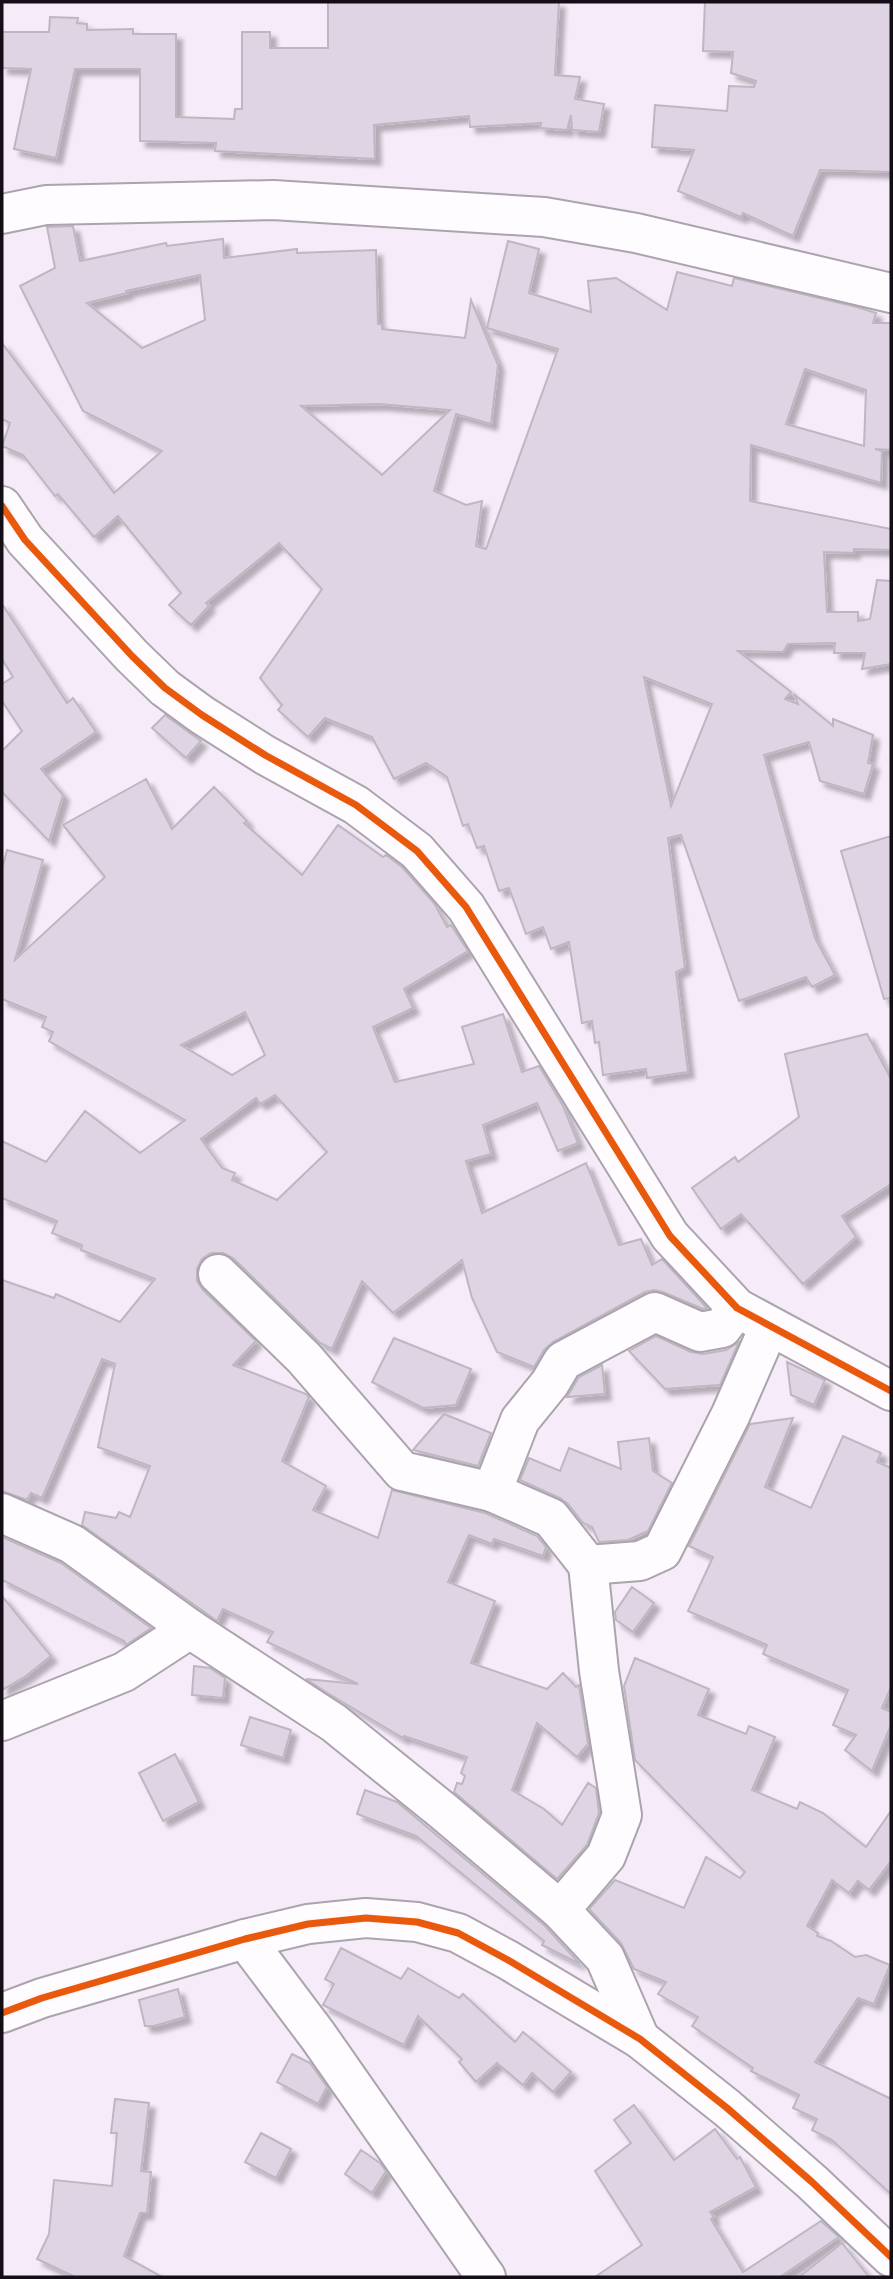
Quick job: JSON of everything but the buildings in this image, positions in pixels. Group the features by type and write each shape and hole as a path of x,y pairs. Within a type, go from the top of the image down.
{"street":[{"path":"2,214 46,205 273,200 544,217 636,233 891,293"},
{"path":"2,506 25,540 164,688 265,755 356,805 417,850 466,906 670,1236 737,1308 891,1391"},
{"path":"218,1274 304,1358 402,1471 492,1492 551,1518 588,1565 598,1671 622,1815 606,1856 560,1910"},
{"path":"492,1492 520,1420 550,1383 563,1361 655,1312 700,1332 722,1328 737,1308"},
{"path":"588,1565 640,1561 662,1551 731,1413 769,1327"},
{"path":"2,1513 72,1544 190,1629 334,1723 443,1811 560,1910 605,1958 640,2039"},
{"path":"2,1721 124,1672 190,1629"},
{"path":"2,2013 42,1998 245,1939 308,1924 366,1918 417,1922 458,1933 640,2039 727,2108 812,2182 891,2257"},
{"path":"245,1939 318,2036 486,2277"}],"cycle path":[{"path":"2,506 25,540 165,688 265,755 356,805 417,851 466,907 670,1236 737,1308 891,1391"},
{"path":"2,2013 42,1998 245,1939 308,1924 366,1918 417,1922 458,1933 640,2039 727,2108 812,2182 891,2257"}]}
